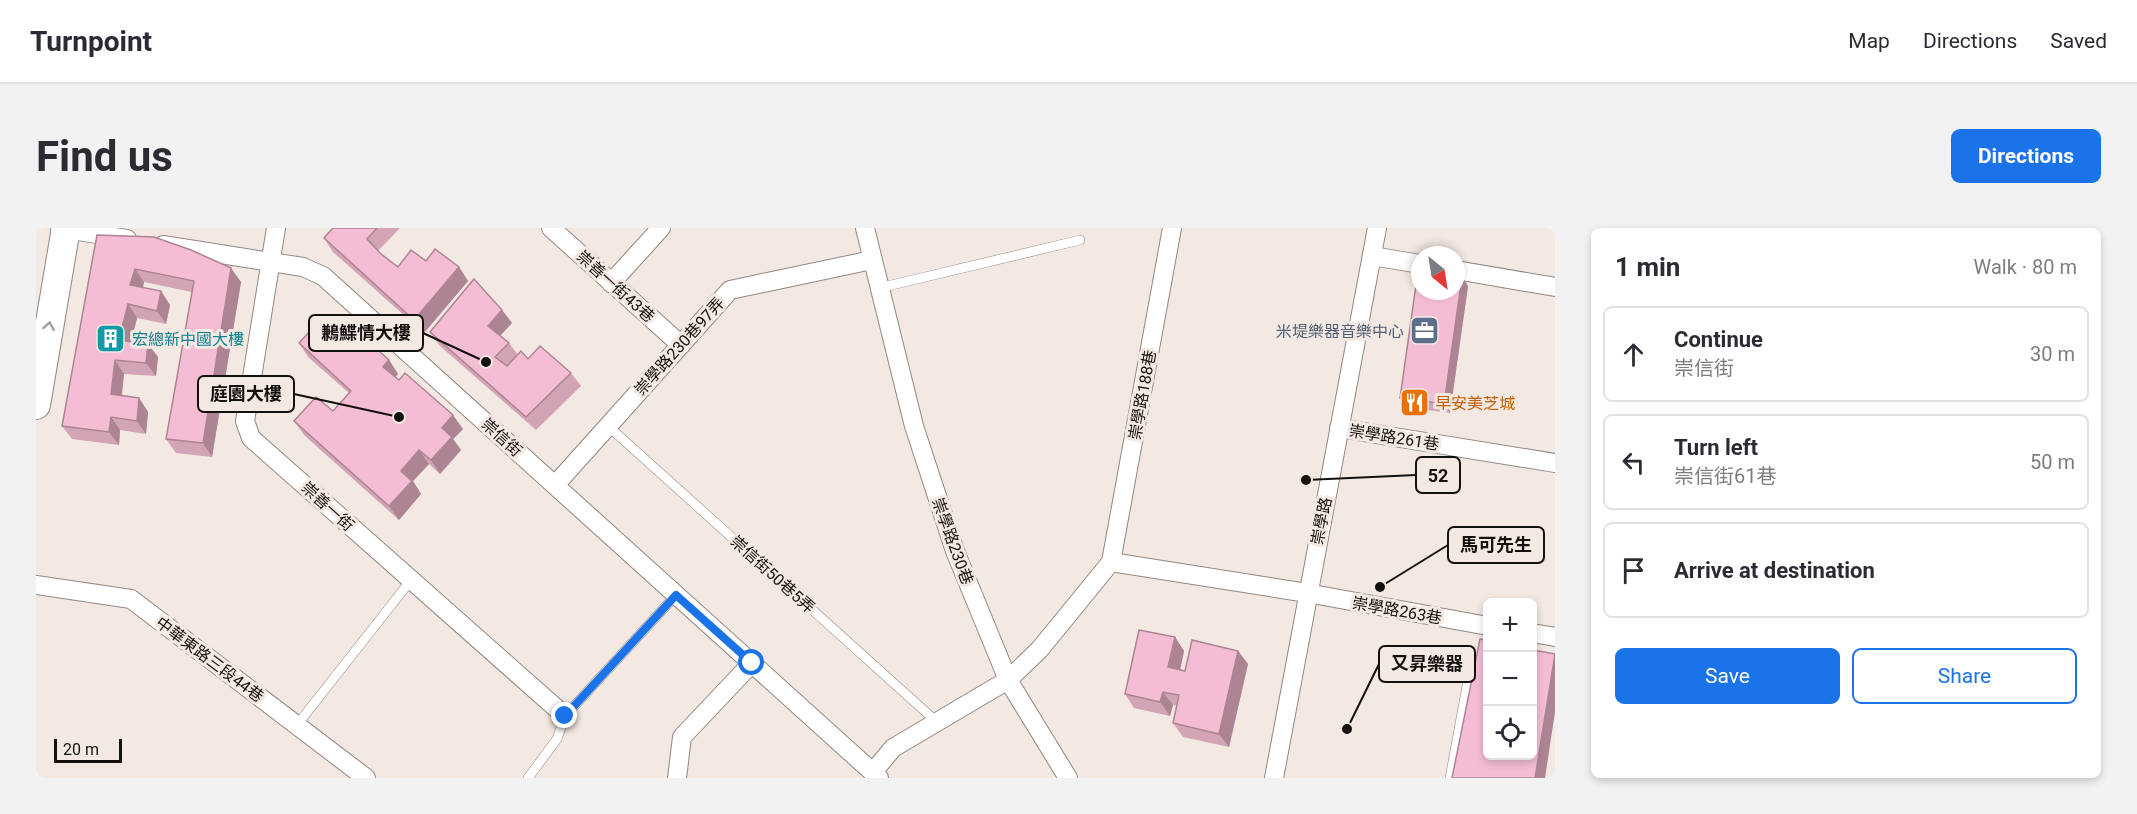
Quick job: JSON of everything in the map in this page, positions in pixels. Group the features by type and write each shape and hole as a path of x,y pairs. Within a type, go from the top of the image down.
{"main road":[{"path":"36,405 64,228"}],"street":[{"name":"崇信街","path":"64,228 303,267 323,276 876,775"},
{"name":"崇善一街","path":"276,228 245,421 251,438 565,716"},
{"name":"崇善一街43巷","path":"551,228 681,345"},
{"path":"611,283 661,228"},
{"name":"崇學路230巷","path":"865,228 914,426 954,551 1008,680 1068,778"},
{"name":"崇學路188巷","path":"876,775 893,748 1008,680 1041,649 1111,562 1172,228"},
{"name":"崇學路","path":"1274,778 1377,228"},
{"path":"1371,256 1411,263"},
{"name":"崇學路230巷97弄","path":"556,484 730,290 872,260"},
{"path":"1465,272 1555,287"},
{"name":"崇學路261巷","path":"1339,428 1555,463"},
{"path":"1111,562 1307,593"},
{"name":"中華東路三段44巷","path":"36,585 132,598 366,778"},
{"name":"崇學路263巷","path":"1307,593 1483,625"},
{"path":"1537,634 1555,637"},
{"path":"677,778 682,737 752,663"}],"lane":[{"path":"879,288 1080,240"},
{"name":"崇信街50巷5弄","path":"608,426 938,723"},
{"path":"297,725 411,580"},
{"path":"528,778 557,739 565,716 676,595"},
{"path":"1450,778 1472,660"}],"building":[{"path":"333,228 377,228 367,239 398,267 411,250 426,261 435,249 459,267 414,320 324,238"},
{"name":"宏總新中國大樓","path":"97,235 154,237 231,268 203,443 166,439 194,281 135,269 130,285 161,291 157,311 128,304 119,340 148,344 146,363 115,360 111,394 139,398 137,421 111,417 109,432 62,426"},
{"path":"474,279 502,310 488,326 509,343 495,357 507,366 521,351 528,359 540,346 571,373 526,417 430,332"},
{"path":"1414,300 1459,300 1444,404 1400,398"},
{"path":"324,316 337,328 344,320 389,360 383,367 399,380 405,373 453,415 442,428 452,437 431,460 419,450 401,471 412,481 389,506 294,421 316,397 333,411 351,391 299,343"},
{"path":"1139,630 1175,637 1168,667 1185,671 1192,640 1238,651 1219,734 1173,723 1179,695 1163,692 1160,702 1125,694"},
{"path":"1480,639 1483,639 1483,760 1537,760 1537,651 1555,654 1535,778 1452,778"}],"place":[{"name":"米堤樂器音樂中心","path":"1425,331"},
{"name":"宏總新中國大樓","path":"111,339"},
{"name":"鶼鰈情大樓","path":"486,362"},
{"name":"早安美芝城","path":"1414,403"},
{"name":"庭園大樓","path":"399,417"},
{"name":"52","path":"1306,480"},
{"name":"馬可先生","path":"1380,587"},
{"name":"又昇樂器","path":"1347,729"}],"route":[{"path":"565,716 676,595 752,663"}]}
